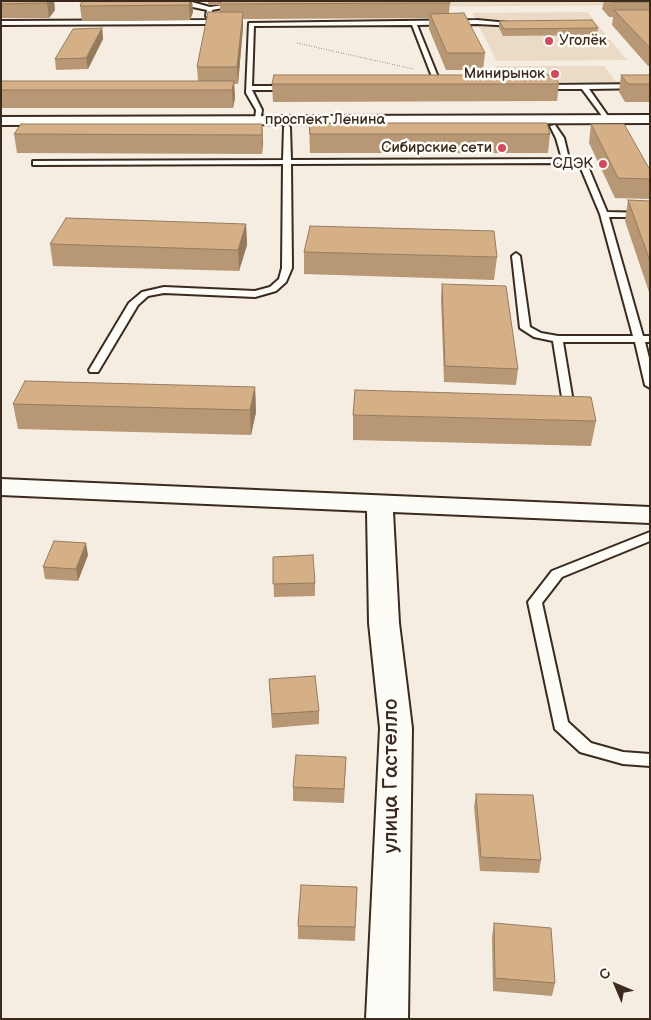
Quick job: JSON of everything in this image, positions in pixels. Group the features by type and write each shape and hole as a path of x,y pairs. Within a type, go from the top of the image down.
{"street":[{"name":"проспект Ленина","path":"1,121 650,119"},
{"name":"проспект Ленина","path":"1,128 650,126"},
{"path":"5,494 380,503 650,515"},
{"name":"улица Гастелло","path":"380,503 384,623 396,728 388,1019"}],"lane":[{"path":"191,1 190,5 210,9 239,5"},
{"path":"209,22 210,9"},
{"path":"1,23 217,22"},
{"path":"243,24 477,22 520,24"},
{"path":"414,23 438,87"},
{"path":"251,24 249,90 259,110 258,120"},
{"path":"584,86 607,119"},
{"path":"536,87 650,86"},
{"path":"429,87 448,87"},
{"path":"239,93 249,90 299,88"},
{"path":"554,126 560,138 566,161"},
{"path":"94,370 134,304 145,294 164,290 255,294 273,289 283,280 287,268 287,127"},
{"path":"36,163 566,161 582,164 604,214 645,338 650,385"},
{"path":"604,214 650,215"},
{"path":"516,256 525,328 538,335 558,339 645,338"},
{"path":"558,339 568,408"},
{"path":"650,536 557,574 534,602 561,725 586,748 624,758 650,760"}],"path":[{"path":"252,33 433,74"}],"shaded area":[{"path":"247,1 650,1 650,5 245,8"},
{"name":"Уголёк","path":"587,12 627,60 497,61 472,13"},
{"name":"Минирынок","path":"495,66 604,66 616,82 503,82"}],"building":[{"path":"1,1 49,1 47,3 1,4"},
{"path":"82,1 190,1 189,5 80,6"},
{"path":"221,1 449,1 450,3 220,4"},
{"path":"650,1 650,2 611,2"},
{"path":"614,10 650,11 650,48"},
{"path":"208,12 243,12 237,67 197,67"},
{"path":"464,13 485,53 447,53 430,14"},
{"path":"592,20 598,28 504,29 499,21"},
{"path":"102,28 86,58 55,59 73,29"},
{"path":"274,75 554,75 559,84 272,84"},
{"path":"621,75 650,75 650,84 628,84"},
{"path":"1,81 234,81 232,90 1,90"},
{"path":"309,123 547,123 550,134 310,134"},
{"path":"21,124 262,124 262,135 14,134"},
{"path":"591,124 624,124 650,170 650,179 618,178"},
{"path":"628,200 650,201 650,261"},
{"path":"66,218 246,224 238,250 50,244"},
{"path":"310,226 494,231 497,257 304,252"},
{"path":"442,284 506,286 518,369 445,366"},
{"path":"25,381 255,387 250,410 13,404"},
{"path":"355,390 591,397 596,421 353,415"},
{"path":"54,541 86,543 76,569 43,567"},
{"path":"313,555 315,583 273,584 273,557"},
{"path":"315,676 319,711 272,714 269,679"},
{"path":"296,755 346,757 344,789 293,787"},
{"path":"476,794 533,795 541,860 481,857"},
{"path":"301,885 357,887 355,927 298,926"},
{"path":"494,923 551,928 555,983 495,978"}],"place":[{"name":"Уголёк","path":"549,41"},
{"name":"Минирынок","path":"555,74"},
{"name":"Сибирские сети","path":"502,148"},
{"name":"СДЭК","path":"603,164"}]}
